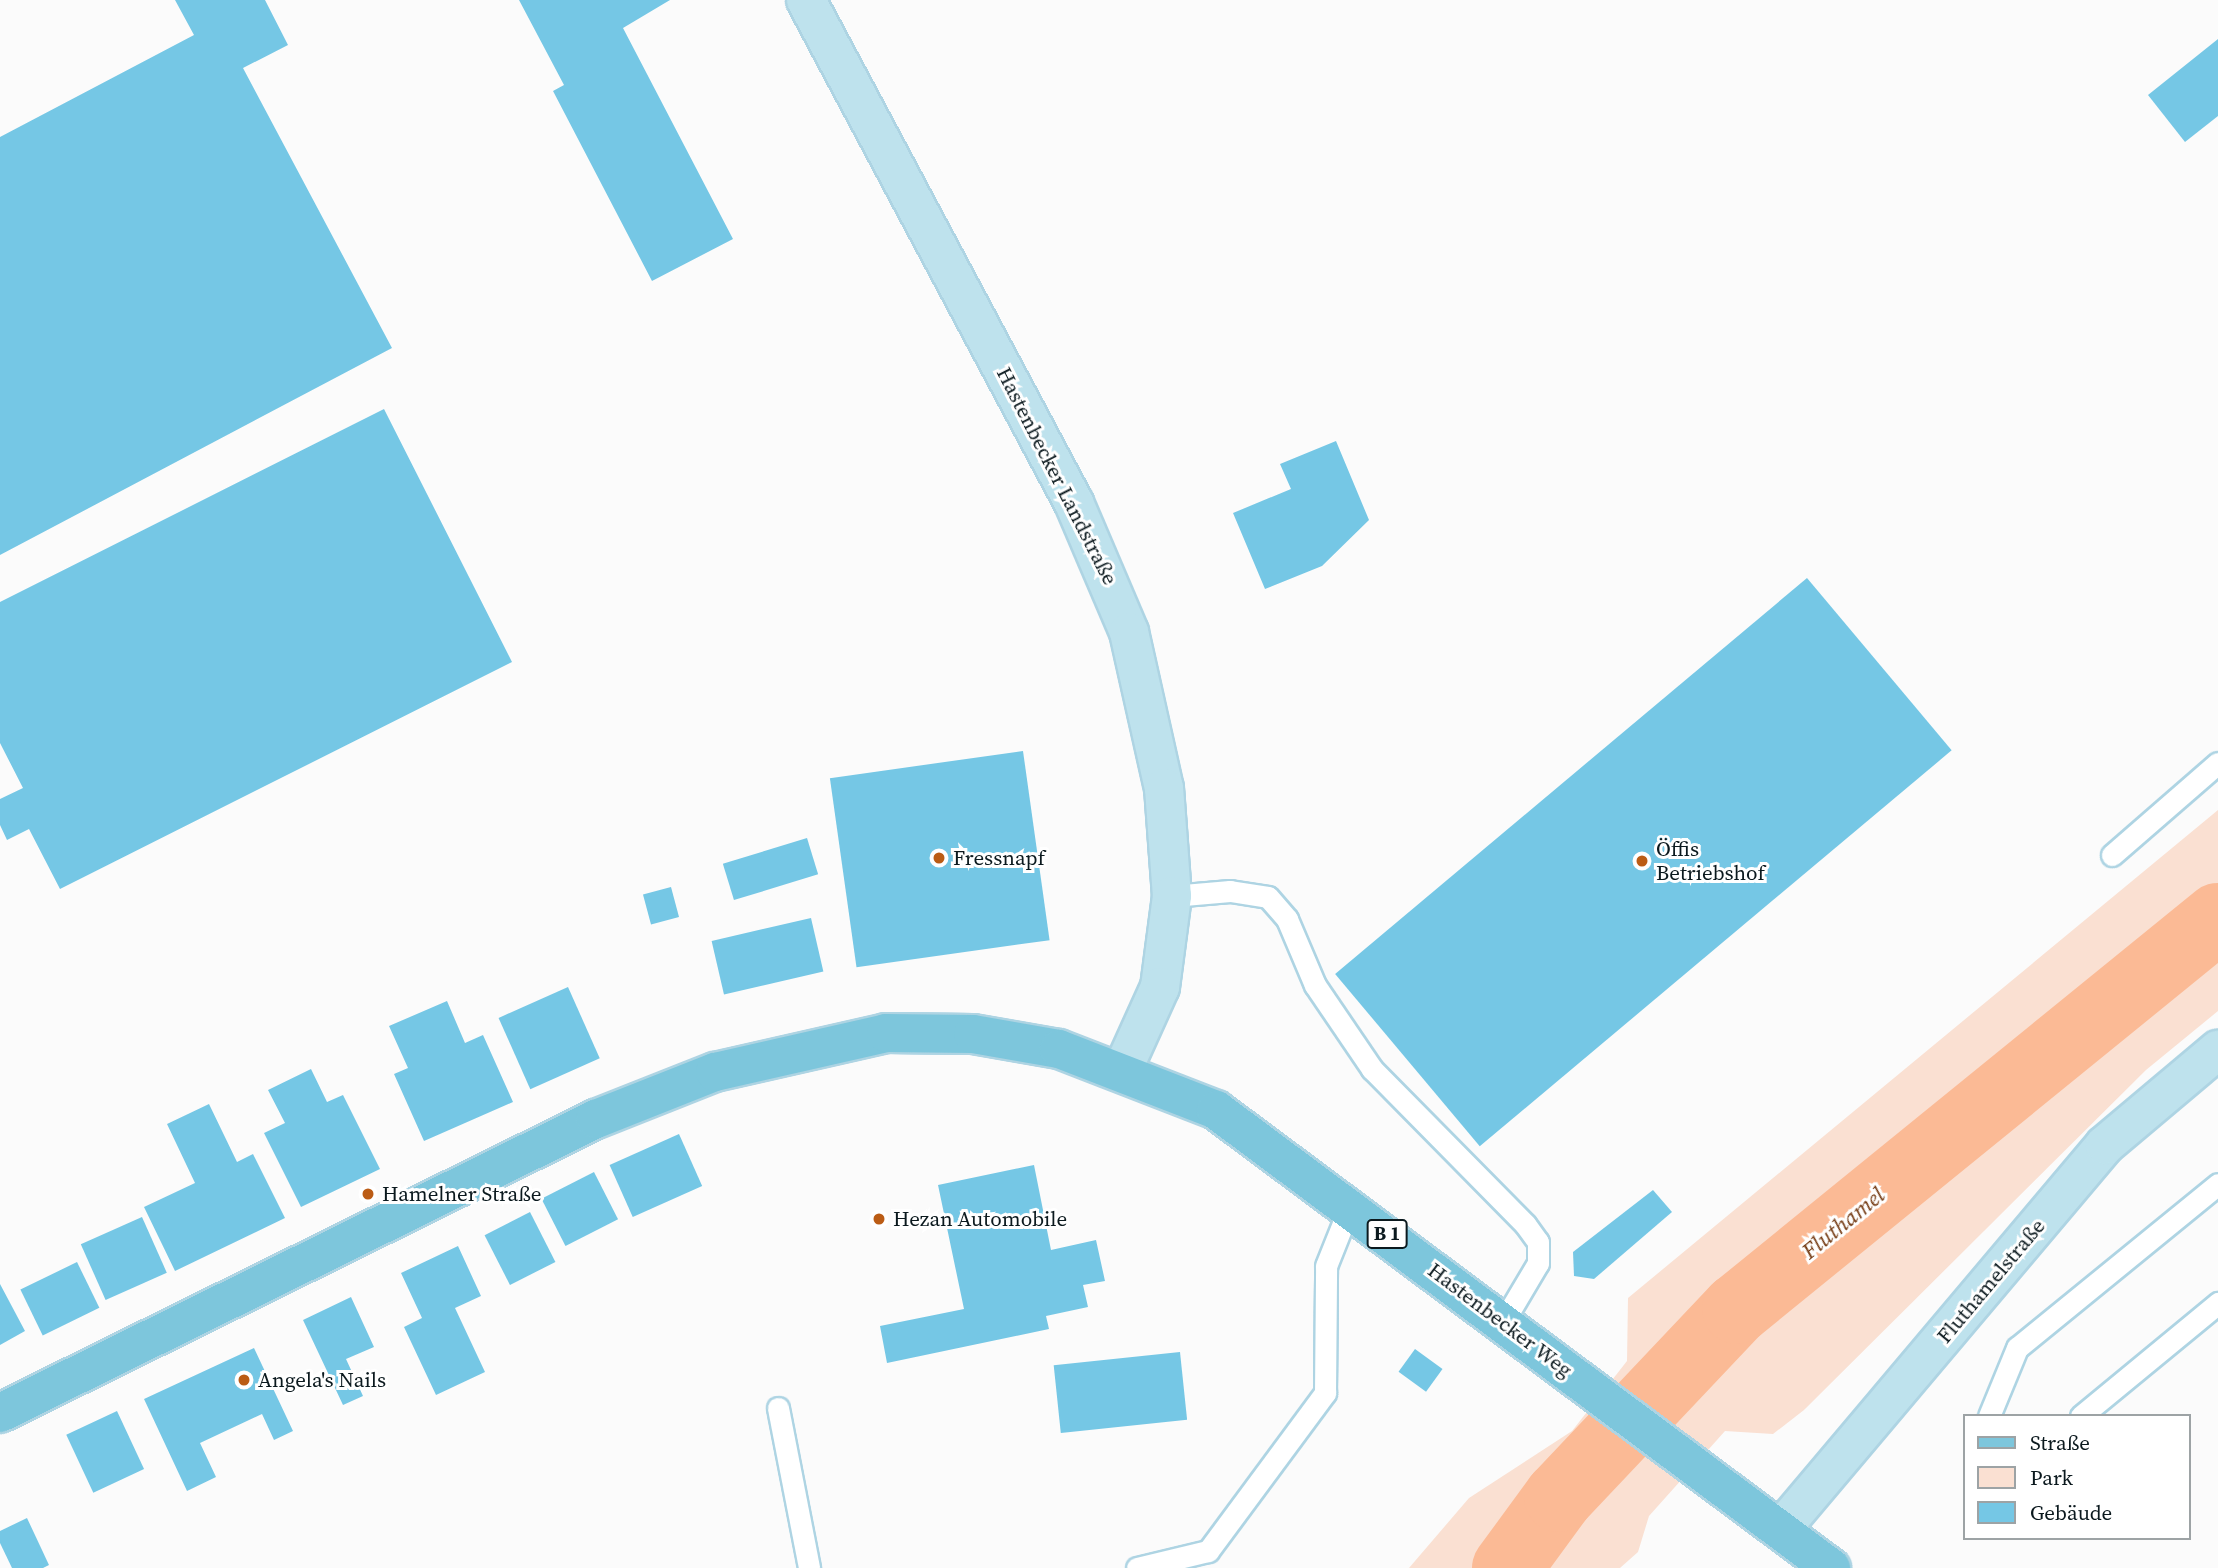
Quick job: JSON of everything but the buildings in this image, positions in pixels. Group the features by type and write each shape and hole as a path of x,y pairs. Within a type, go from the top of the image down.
{"main road":[{"name":"Hastenbecker Landstraße","path":"806,0 1106,567 1153,727 1172,897 1160,987 1123,1069"},
{"name":"B 1","path":"0,1413 596,1119 715,1072 887,1034 973,1034 1059,1049 1123,1069"},
{"name":"Fluthamelstraße","path":"1781,1529 2105,1145 2217,1052"},
{"name":"Hastenbecker Weg","path":"1123,1069 1216,1110 1350,1206 1831,1568"}],"lane":[{"path":"2112,855 2218,763"},
{"path":"1172,897 1230,891 1268,897 1287,919 1315,985 1372,1069 1525,1224 1538,1242 1538,1263 1503,1322"},
{"path":"1990,1414 2017,1348 2218,1184"},
{"path":"1137,1568 1208,1552 1325,1393 1326,1266 1350,1206"},
{"path":"2083,1414 2218,1303"},
{"path":"778,1408 809,1568"}],"green space":[{"path":"2218,810 2218,1011 2146,1070 1804,1410 1773,1434 1725,1431 1649,1516 1638,1552 1620,1568 1409,1568 1469,1498 1572,1431 1627,1361 1628,1298"}],"waterway":[{"name":"Fluthamel","path":"1507,1568 1559,1497 1737,1309 2218,918"}],"place":[{"name":"Fressnapf","path":"939,858"},
{"name":"Öffis Betriebshof","path":"1642,861"},
{"name":"Hamelner Straße","path":"368,1194"},
{"name":"Hezan Automobile","path":"879,1219"},
{"name":"Angela's Nails","path":"244,1380"}]}
